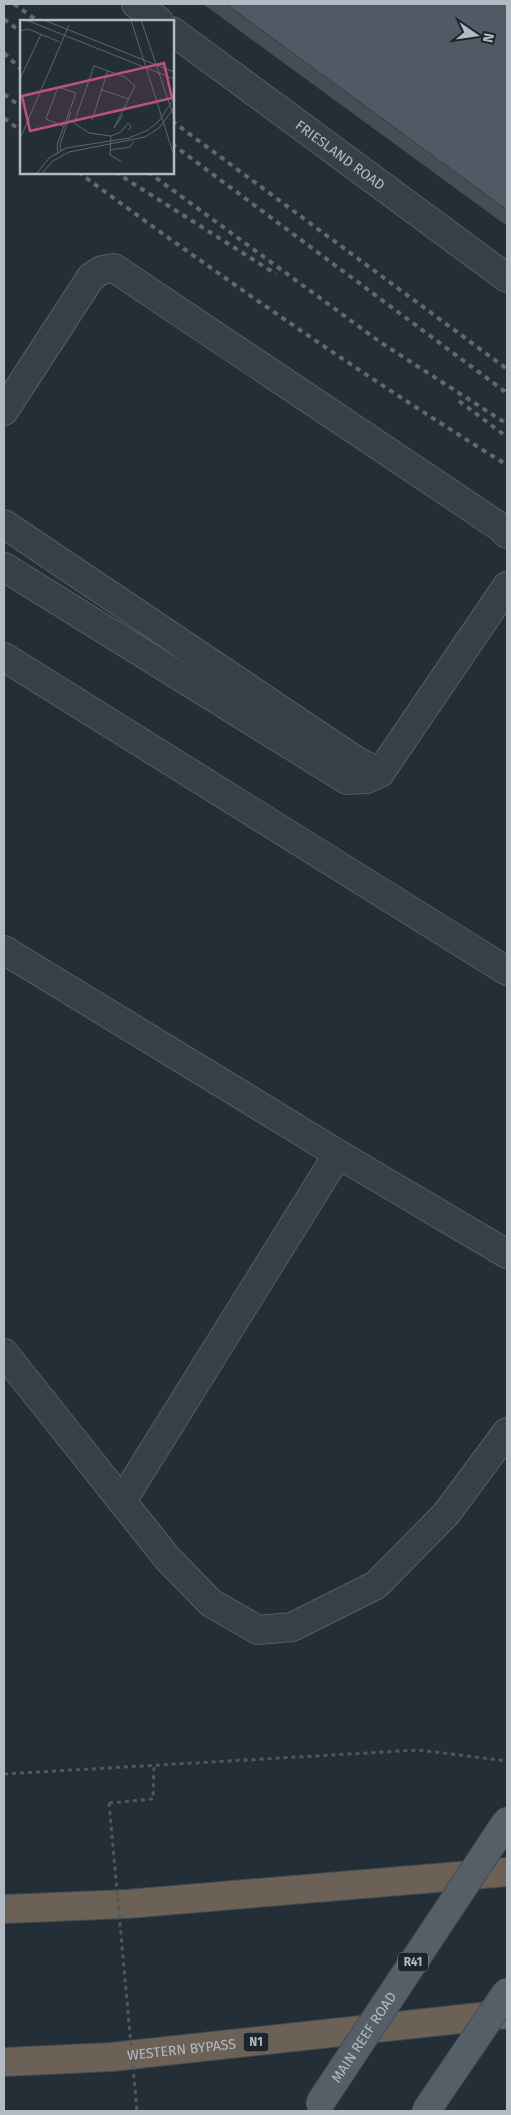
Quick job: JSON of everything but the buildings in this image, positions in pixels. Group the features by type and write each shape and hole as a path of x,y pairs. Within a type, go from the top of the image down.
{"highway":[{"path":"4,1910 127,1904 507,1872"},
{"name":"WESTERN BYPASS","path":"4,2062 111,2057 507,2014"}],"main road":[{"name":"MAIN REEF ROAD","path":"320,2103 507,1821"},
{"path":"426,2111 507,1992"}],"lane":[{"path":"136,4 158,20"},
{"name":"FRIESLAND ROAD","path":"174,32 507,278"},
{"path":"4,411 91,277 102,270 114,268 500,527 507,534"},
{"path":"4,524 355,760 380,774"},
{"path":"4,567 347,780 367,779 380,774 507,586"},
{"path":"4,657 507,971"},
{"path":"4,950 338,1154 507,1254"},
{"path":"122,1501 338,1154"},
{"path":"4,1353 168,1560 211,1603 258,1630 292,1627 376,1585 446,1514 507,1432"}],"path":[{"path":"4,1774 418,1750 507,1761"},
{"path":"136,2111 108,1803 153,1799 154,1766"}],"railway":[{"path":"14,4 37,20"},
{"path":"4,19 20,31"},
{"path":"4,53 20,68"},
{"path":"4,94 20,106"},
{"path":"4,118 20,130"},
{"path":"174,122 507,369"},
{"path":"174,145 507,393"},
{"path":"81,174 290,323 452,431 507,465"},
{"path":"118,174 276,274"},
{"path":"151,174 380,342 507,424"},
{"path":"459,401 507,437"}]}
